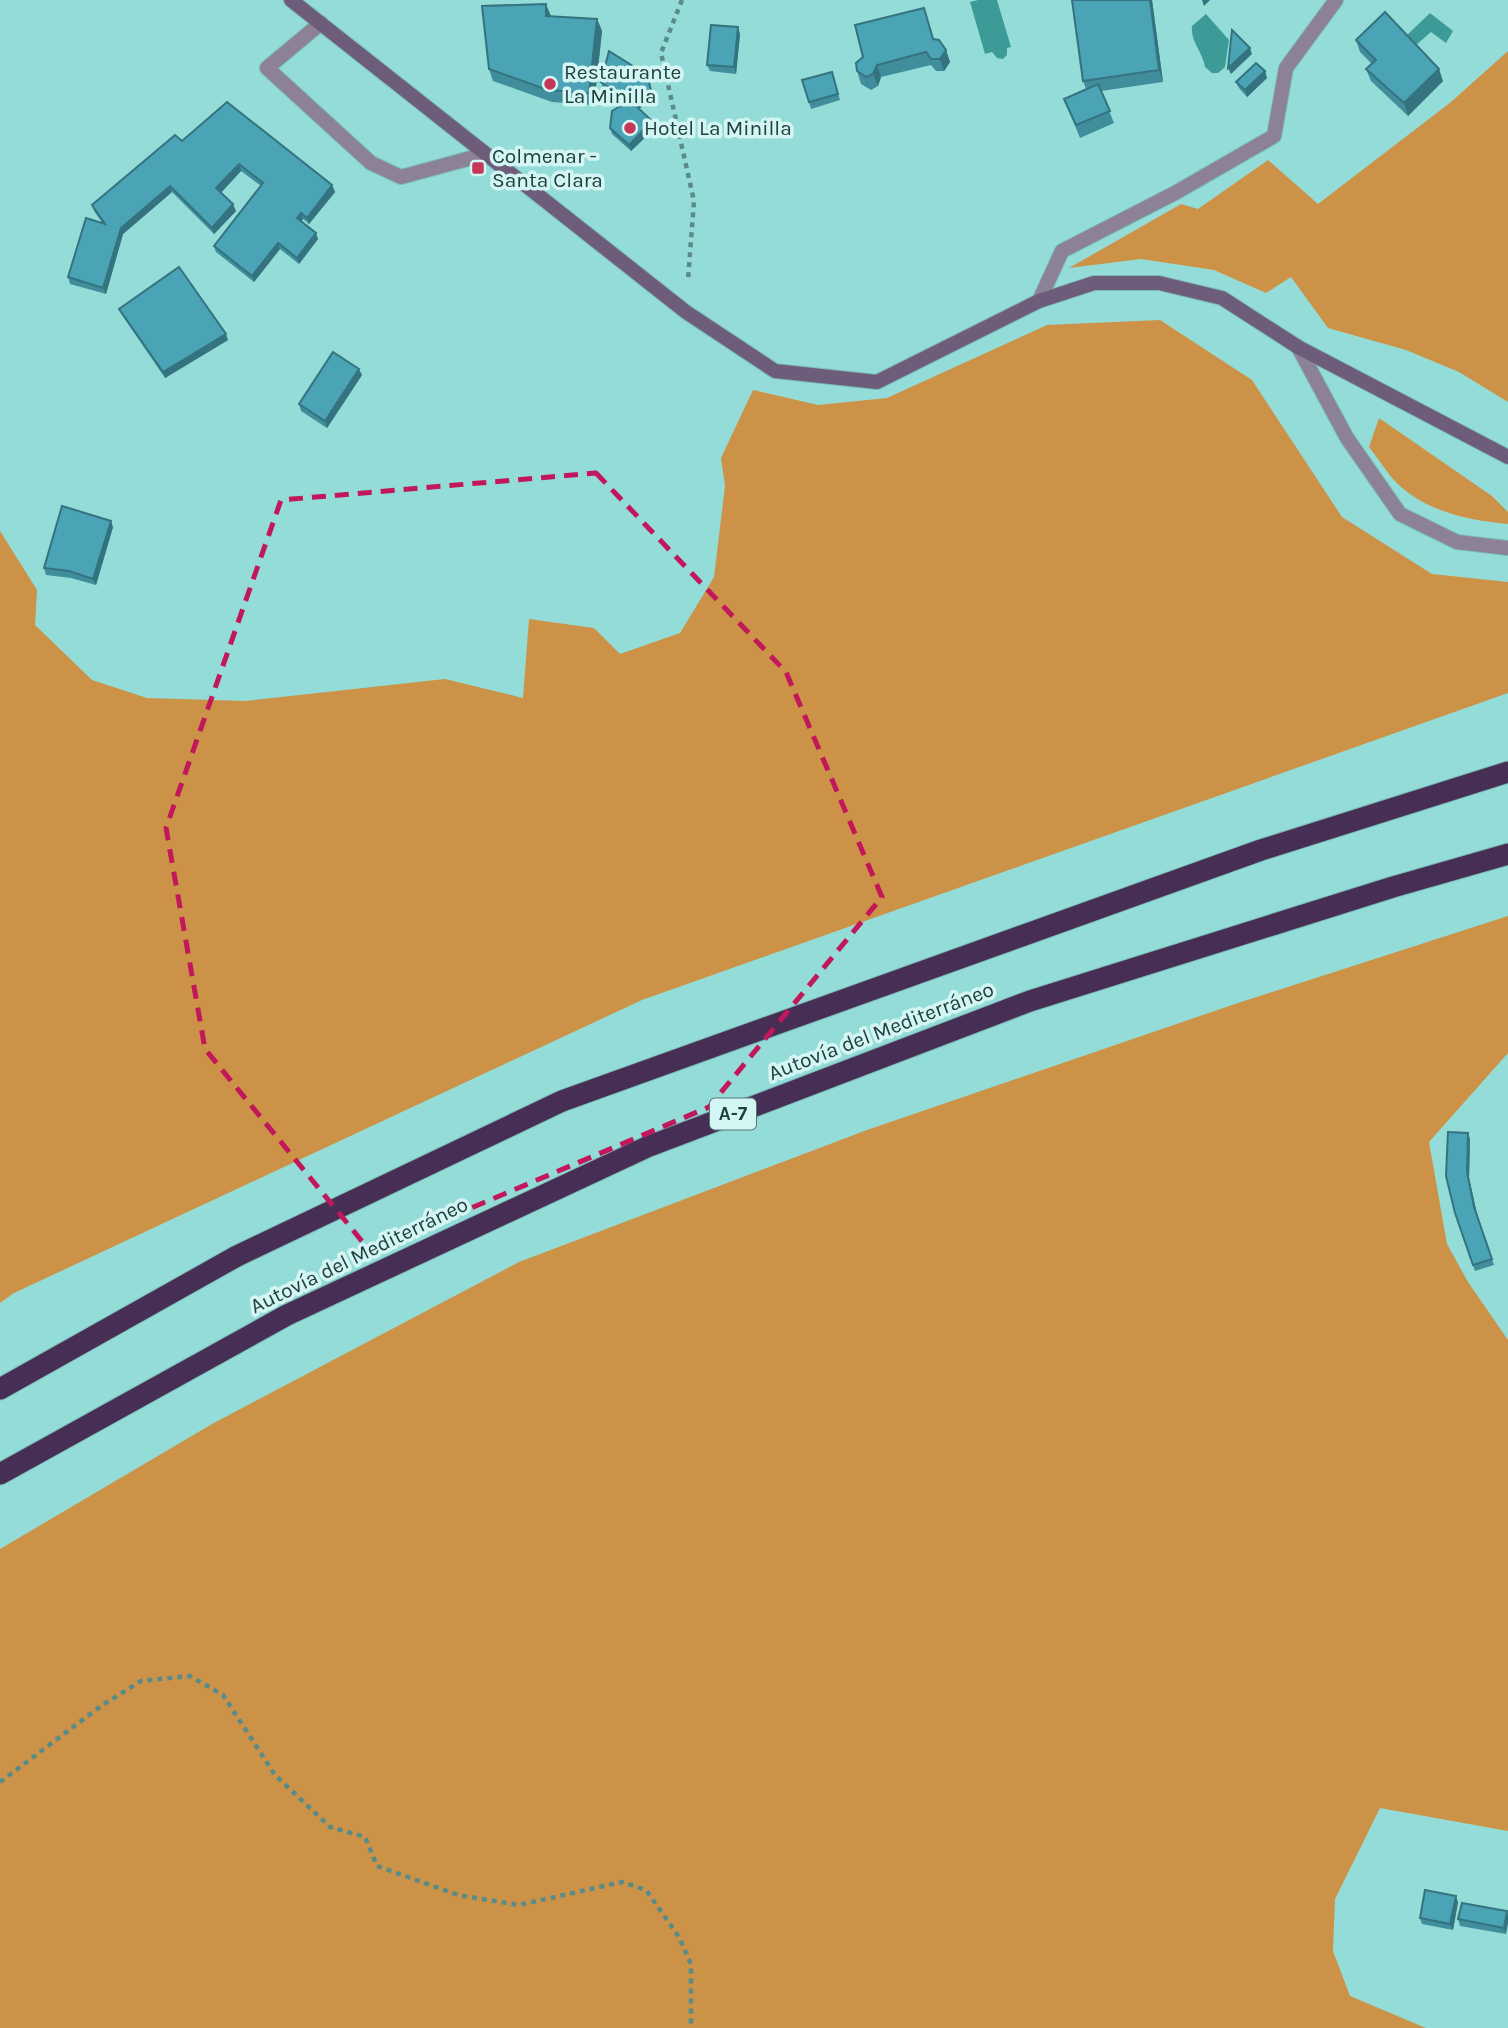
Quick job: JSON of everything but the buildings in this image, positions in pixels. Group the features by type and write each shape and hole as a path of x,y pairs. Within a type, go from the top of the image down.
{"highway":[{"name":"Autovía del Mediterráneo","path":"0,1389 237,1256 562,1101 1261,850 1508,772"},
{"name":"Autovía del Mediterráneo","path":"0,1474 287,1315 647,1147 1030,1001 1393,887 1508,854"}],"main road":[{"path":"291,0 686,312 775,371 877,382 1039,302 1094,283 1158,283 1222,298 1298,347 1508,457"}],"lane":[{"path":"1039,302 1062,251 1175,193 1274,136 1286,68 1336,0"},
{"path":"321,23 267,68 371,163 401,177 486,154"},
{"path":"1298,347 1347,438 1400,514 1457,542 1508,548"}],"path":[{"path":"682,0 661,53 694,201 686,312"},
{"path":"0,1782 101,1706 141,1681 190,1676 223,1695 275,1775 330,1827 365,1837 377,1866 458,1895 519,1905 622,1882 646,1890 679,1937 691,1964 691,2028"}],"highlighted area":[{"path":"596,473 786,672 882,897 709,1107 370,1251 205,1049 166,828 281,500"}],"shaded area":[{"path":"1508,51 1508,402 1459,372 1406,350 1328,328 1291,277 1266,293 1214,270 1141,259 1069,268 1181,204 1198,209 1268,160 1318,204 1451,102"},
{"path":"1160,320 1252,380 1342,517 1432,574 1508,582 1508,693 642,1000 14,1293 0,1303 0,531 37,590 35,625 92,680 147,698 246,701 445,679 523,698 529,619 594,628 620,654 680,633 714,577 725,486 721,458 753,390 818,405 887,398 1047,325"},
{"path":"1379,418 1492,496 1508,512 1508,524 1476,520 1446,512 1417,499 1404,489 1392,478 1369,447"},
{"path":"1508,916 1508,1053 1429,1142 1447,1244 1468,1282 1508,1340 1508,1831 1380,1808 1335,1899 1333,1951 1350,1996 1426,2028 0,2028 0,1549 212,1424 519,1262 867,1130 1235,1004"}],"water":[{"path":"997,0 1011,47 1007,48 1007,55 1003,59 997,58 992,52 985,54 970,2"},
{"path":"1430,13 1453,31 1446,43 1431,32 1415,46 1406,36"},
{"path":"1206,14 1229,40 1225,67 1218,73 1212,73 1205,67 1193,37 1192,26"}],"place":[{"name":"Restaurante La Minilla","path":"550,84"},
{"name":"Hotel La Minilla","path":"630,128"},
{"name":"Colmenar - Santa Clara","path":"478,168"}]}
